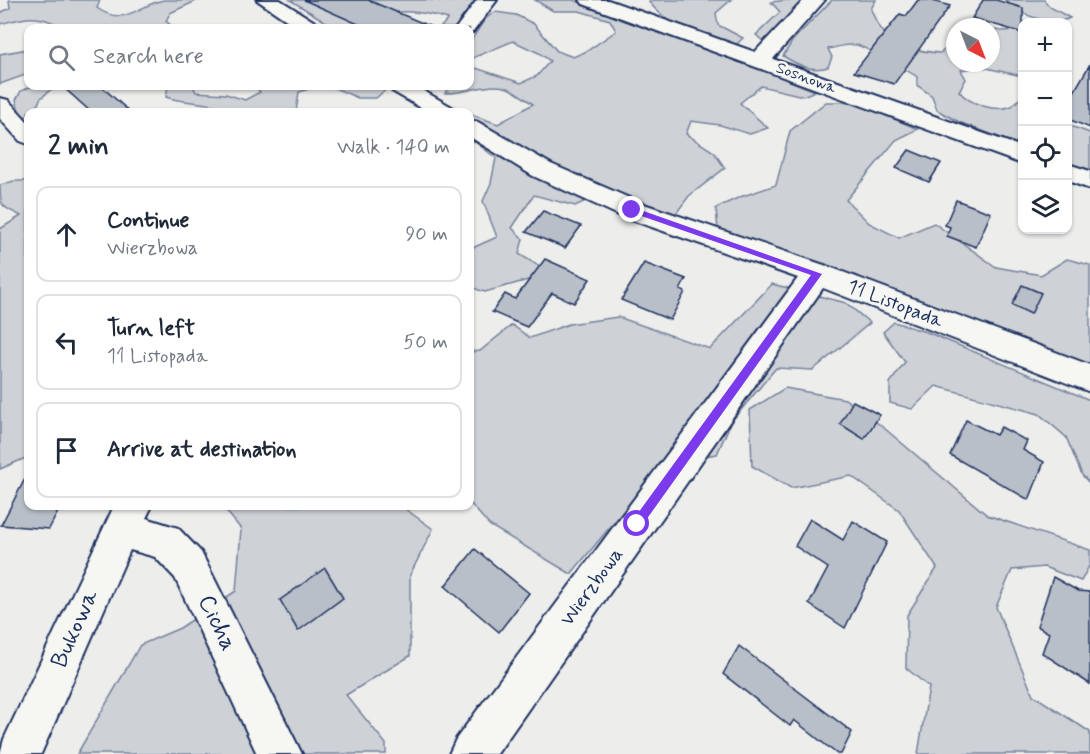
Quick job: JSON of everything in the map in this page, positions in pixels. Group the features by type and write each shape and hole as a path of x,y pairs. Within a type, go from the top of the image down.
{"street":[{"path":"267,0 305,24"},
{"path":"469,24 487,0"},
{"name":"Sosnowa","path":"590,0 1018,154"},
{"path":"759,61 815,0"},
{"path":"410,95 436,108"},
{"path":"0,105 24,132"},
{"name":"11 Listopada","path":"474,129 542,170 632,210 817,274 1090,379"},
{"path":"1072,173 1090,180"},
{"name":"Wierzbowa","path":"471,754 817,274"},
{"name":"Bukowa","path":"19,754 127,518"},
{"name":"Cicha","path":"127,518 165,541 188,565 280,754"}],"shaded area":[{"path":"9,0 100,0 97,8 116,16 132,13 164,0 198,0 170,13 166,21 169,24 56,24 36,18 0,24 0,13 10,8"},
{"path":"290,0 437,0 452,2 480,0 461,24 444,24 448,19 416,12 396,12 365,21 364,24 329,24"},
{"path":"535,0 573,0 658,29 815,91 803,96 761,86 740,103 768,128 750,134 720,125 691,121 686,134 714,152 725,168 689,196 674,216 607,191 575,206 534,195 512,228 523,239 519,254 542,268 528,280 485,292 474,288 474,247 497,237 483,201 491,183 496,158 474,142 474,115 498,124 533,104 501,86 474,89 474,69 521,83 537,76 550,61 539,53 513,41 474,57 474,36 485,19 495,12 516,15 534,24 557,51 573,57 587,51 616,31 610,20 579,11 553,11"},
{"path":"653,0 731,0 716,13 718,25 743,38 735,46 688,30 657,11 649,2"},
{"path":"802,0 773,36 764,42 756,35 780,12 771,2"},
{"path":"832,0 876,0 871,9 876,21 889,38 916,50 940,53 946,49 946,72 962,72 966,79 959,91 963,96 991,108 1006,108 1018,100 1018,144 959,122 937,110 932,96 917,85 917,77 857,45 828,49 832,57 828,67 816,69 805,67 783,56 793,40"},
{"path":"1005,0 1044,0 1050,7 1070,18 1036,18"},
{"path":"1018,30 1018,75 1000,71 1000,31"},
{"path":"24,50 24,75 0,84 0,54"},
{"path":"50,90 40,99 37,108 24,108 24,117 21,117 16,100 21,91"},
{"path":"167,90 195,90 196,92 226,94 245,100 260,92 258,90 305,90 299,92 297,108 224,108 166,97"},
{"path":"339,90 385,90 376,98 358,98"},
{"path":"447,90 471,90 453,93 445,93"},
{"path":"826,102 853,102 918,129 896,140 846,200 869,223 899,238 934,223 996,267 1041,275 1067,259 1090,265 1090,372 718,231 716,208 776,185 790,131"},
{"path":"1072,126 1090,133 1090,171 1072,164"},
{"path":"24,181 24,459 0,469 0,229 21,216 3,205 0,185"},
{"path":"772,284 846,303 870,323 813,370 776,368 731,422 717,454 664,462 571,574 489,525 474,508 474,352 480,351 512,325 530,338 569,324 618,317 710,349"},
{"path":"894,322 929,333 1090,400 1090,484 1082,475 1066,437 1039,414 936,386 912,409 890,403 890,383 905,362 883,332"},
{"path":"785,388 845,399 884,428 987,515 1090,550 1090,564 1081,581 1044,567 1012,570 996,607 1033,695 1090,732 1090,754 918,754 929,687 906,668 907,615 937,568 899,510 851,476 791,488 752,466 750,410"},
{"path":"225,510 407,510 433,529 410,575 410,656 346,695 386,744 386,754 77,754 140,645 180,628 236,591 241,529"}],"building":[{"path":"304,0 368,0 425,24 358,24"},
{"path":"918,0 929,0 950,6 894,84 854,72 900,14 906,16"},
{"path":"983,0 996,0 1023,8 1023,18 1018,18 1018,32 1000,26 1000,18 972,18"},
{"path":"1090,64 1090,128 1072,121 1072,95"},
{"path":"66,90 105,90 126,108 87,108"},
{"path":"909,150 941,163 929,182 896,168"},
{"path":"956,200 991,213 976,247 947,236 950,227 945,225"},
{"path":"543,211 581,226 565,248 526,232"},
{"path":"545,259 590,279 574,303 552,293 527,327 492,312 505,294 515,299"},
{"path":"644,263 686,279 680,290 685,292 670,320 621,300"},
{"path":"1022,285 1041,293 1031,314 1012,305"},
{"path":"853,401 880,415 864,439 840,424"},
{"path":"966,420 996,435 1001,427 1027,441 1023,450 1044,462 1029,500 950,455"},
{"path":"24,481 24,510 59,510 49,529 1,525"},
{"path":"810,519 843,540 853,521 887,542 845,628 809,604 828,568 795,546"},
{"path":"475,549 529,593 499,632 445,586"},
{"path":"325,568 343,598 298,631 280,600"},
{"path":"1053,577 1078,591 1090,592 1090,684 1042,653 1049,633 1037,626"},
{"path":"739,646 852,732 841,754 837,754 794,720 790,726 723,674"}],"route":[{"path":"632,210 817,274 637,524"}]}
